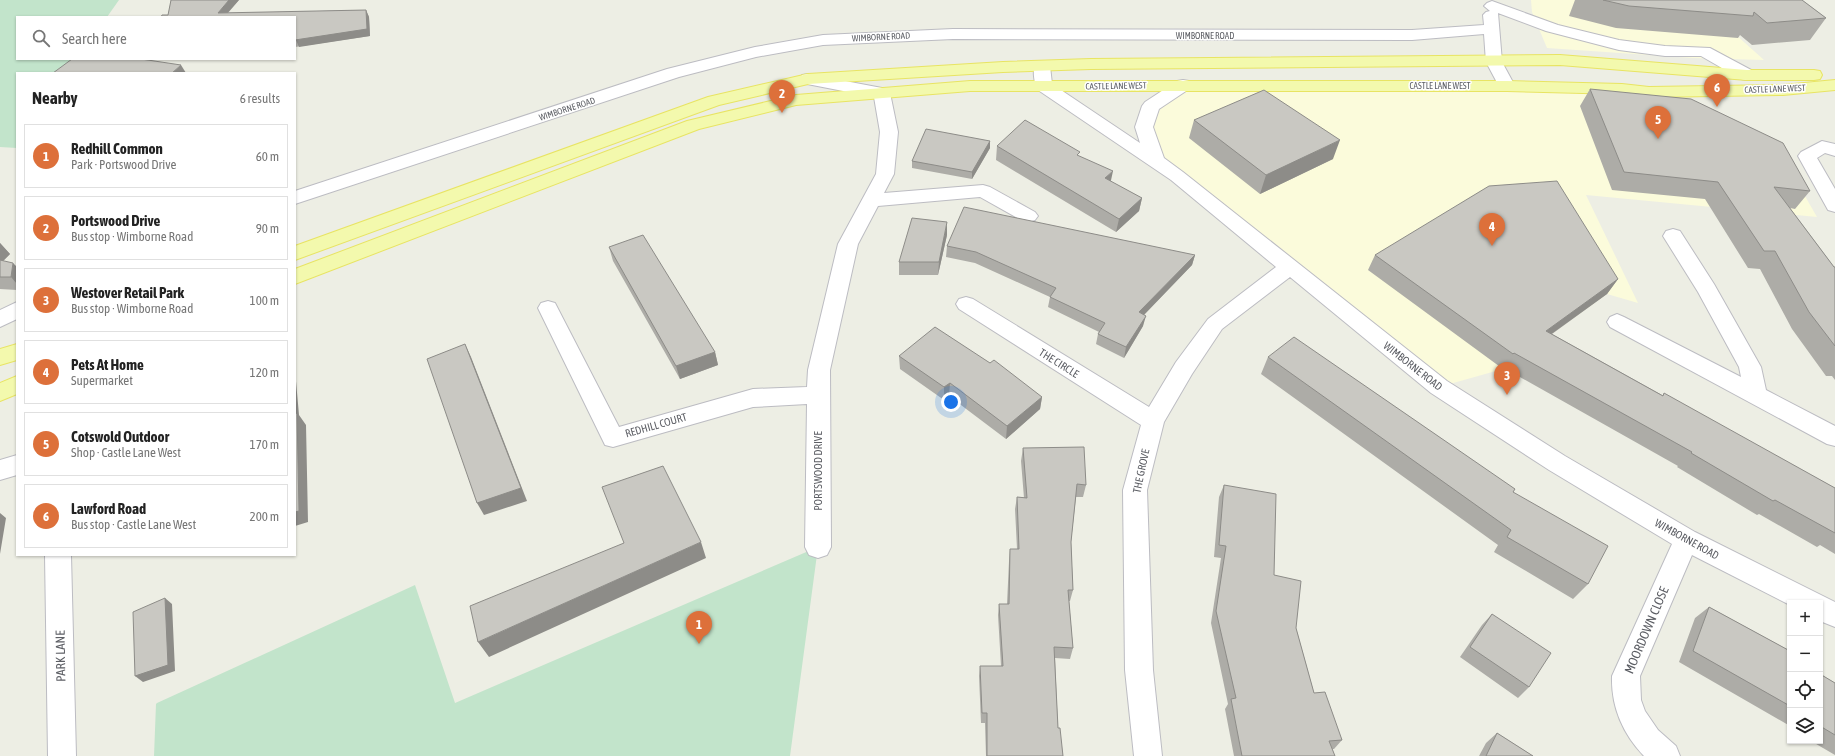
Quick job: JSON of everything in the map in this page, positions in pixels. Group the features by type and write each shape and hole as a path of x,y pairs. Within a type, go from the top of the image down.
{"main road":[{"name":"CASTLE LANE WEST","path":"1042,66 1494,62 1560,60 1747,75 1814,75 1835,71"},
{"path":"296,253 487,182 714,102 808,79 1042,66"},
{"path":"296,277 693,125 796,100 970,86 1044,86"},
{"name":"CASTLE LANE WEST","path":"1044,86 1507,86 1622,89 1649,92 1783,90 1835,86"},
{"path":"0,357 16,352"},
{"path":"0,392 16,385"}],"street":[{"path":"1491,3 1491,29 1494,62 1507,86"},
{"name":"CASTLE LANE WEST","path":"1491,3 1552,28 1619,45 1665,51 1704,51 1747,75"},
{"name":"WIMBORNE ROAD","path":"296,198 673,73 755,52 823,40 953,34 1412,35 1491,29"},
{"path":"1042,66 1044,86"},
{"path":"808,79 882,93 889,132 885,174 848,244 819,370 818,395"},
{"name":"WIMBORNE ROAD","path":"1044,86 1156,160 1291,266 1440,387 1557,463 1686,540 1805,600"},
{"path":"1156,160 1144,127 1151,106 1183,86"},
{"path":"1835,150 1822,147 1807,156 1835,206"},
{"path":"871,200 983,191 1028,216"},
{"path":"1673,236 1707,289 1750,367 1756,394"},
{"name":"THE GROVE","path":"1148,756 1139,670 1135,490 1153,421 1184,368 1215,324 1291,266"},
{"name":"THE CIRCLE","path":"966,304 1153,421"},
{"name":"REDHILL COURT","path":"548,308 613,438 753,398 818,395"},
{"path":"0,318 16,310"},
{"path":"1617,322 1756,394 1835,438"},
{"name":"PORTSWOOD DRIVE","path":"818,395 818,547"},
{"path":"0,470 16,465"},
{"name":"MOORDOWN CLOSE","path":"1666,756 1647,738 1633,720 1626,704 1624,689 1626,676 1686,540"},
{"name":"PARK LANE","path":"58,556 62,756"},
{"path":"1823,609 1835,615"}],"shaded area":[{"path":"0,0 119,0 108,16 16,16 16,60 76,60 68,72 16,72 16,148 0,147"},
{"path":"1531,0 1697,0 1764,60 1693,58 1547,48 1532,12"},
{"path":"1183,85 1622,89 1778,149 1817,217 1586,195 1638,303 1607,294 1503,369 1439,387 1155,160 1151,106"},
{"path":"818,547 790,756 154,756 157,703 415,585 455,703"}],"building":[{"path":"171,0 229,0 218,13 366,10 367,29 296,40 296,16 162,16 168,15"},
{"path":"1603,0 1802,0 1826,18 1767,23 1754,12 1753,16 1629,6"},
{"path":"71,60 148,60 181,65 173,72 54,72"},
{"path":"1590,89 1691,99 1783,143 1810,191 1774,187 1835,267 1835,346 1809,312 1775,251 1764,251 1718,182 1624,172"},
{"path":"1264,90 1340,140 1266,175 1194,120"},
{"path":"1025,120 1080,152 1077,155 1113,171 1105,178 1142,198 1119,219 997,146"},
{"path":"926,129 990,141 972,172 912,161"},
{"path":"1557,181 1618,279 1546,331 1663,396 1664,393 1835,488 1835,533 1775,500 1773,501 1691,453 1692,452 1514,353 1513,354 1375,255 1489,186"},
{"path":"964,207 1195,255 1139,312 1146,316 1126,347 1098,334 1105,323 1050,297 1056,288 976,252 947,246"},
{"path":"912,218 947,222 939,262 899,262"},
{"path":"643,235 715,352 676,366 609,247"},
{"path":"0,260 13,263 11,277 0,277"},
{"path":"935,327 990,363 994,360 1042,397 1007,426 950,383 944,387 899,356"},
{"path":"1294,337 1515,489 1513,492 1608,546 1588,584 1507,537 1511,530 1268,357"},
{"path":"465,344 521,488 477,503 427,359"},
{"path":"296,414 299,511 296,512"},
{"path":"1084,447 1086,485 1077,484 1071,542 1073,590 1068,590 1073,648 1054,647 1058,728 1060,728 1063,756 987,756 987,713 982,713 980,666 1003,666 999,604 1009,604 1010,549 1019,549 1017,497 1027,498 1023,448"},
{"path":"663,466 701,542 478,642 470,606 624,543 602,487"},
{"path":"1224,485 1276,494 1274,575 1301,581 1296,628 1314,693 1325,692 1342,740 1329,741 1335,756 1242,756 1231,699 1236,698 1216,611 1226,546 1219,545"},
{"path":"165,598 168,665 135,676 133,612"},
{"path":"1709,607 1787,649 1787,704 1693,651"},
{"path":"1492,614 1551,653 1529,687 1470,647"},
{"path":"1823,676 1835,683 1835,735 1823,728"},
{"path":"1497,733 1533,756 1486,756"}],"place":[{"name":"Lawford Road","path":"1717,107"},
{"name":"Portswood Drive","path":"782,113"},
{"name":"Cotswold Outdoor","path":"1658,139"},
{"name":"Pets At Home","path":"1492,246"},
{"name":"Westover Retail Park","path":"1507,395"},
{"name":"Redhill Common","path":"699,644"}]}
